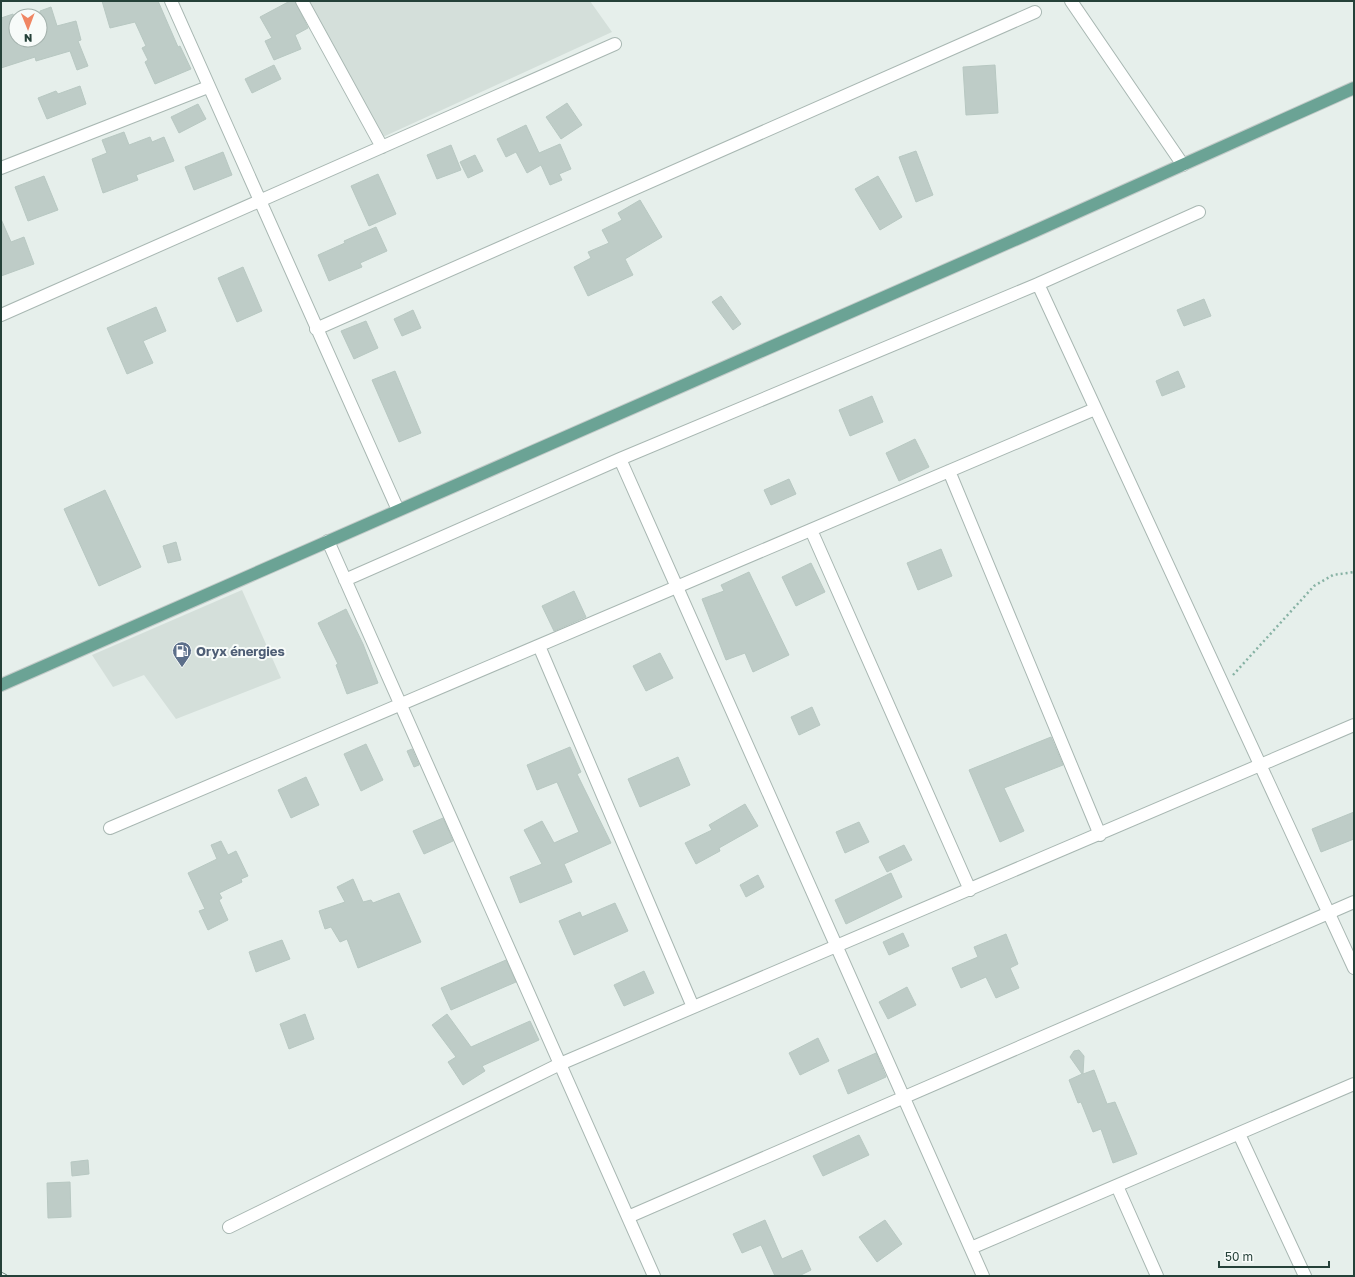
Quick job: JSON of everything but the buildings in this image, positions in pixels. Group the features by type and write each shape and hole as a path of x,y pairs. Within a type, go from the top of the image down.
{"main road":[{"path":"1,686 1183,165 1354,88"}],"street":[{"path":"171,1 208,87 398,510"},
{"path":"302,1 382,147"},
{"path":"1071,1 1183,165"},
{"path":"316,329 1035,12"},
{"path":"1,316 615,44"},
{"path":"1,168 208,87"},
{"path":"345,580 620,459 1038,284 1199,212"},
{"path":"1038,284 1354,968"},
{"path":"110,828 1096,409"},
{"path":"620,459 983,1276"},
{"path":"949,471 1100,835"},
{"path":"811,530 970,890"},
{"path":"328,541 654,1276"},
{"path":"539,646 693,1008"},
{"path":"229,1227 560,1064 1100,835 1354,725"},
{"path":"628,1218 1354,902"},
{"path":"971,1248 1354,1084"},
{"path":"1239,1134 1305,1276"},
{"path":"1117,1186 1156,1276"}],"path":[{"path":"1223,686 1314,586 1333,575 1354,572"}],"shaded area":[{"path":"310,1 590,1 612,32 383,137"},
{"path":"242,590 281,678 176,719 144,675 113,687 92,655"}],"railway":[{"path":"1,1274 5,1276"}],"place":[{"name":"Oryx énergies","path":"182,668"}]}
